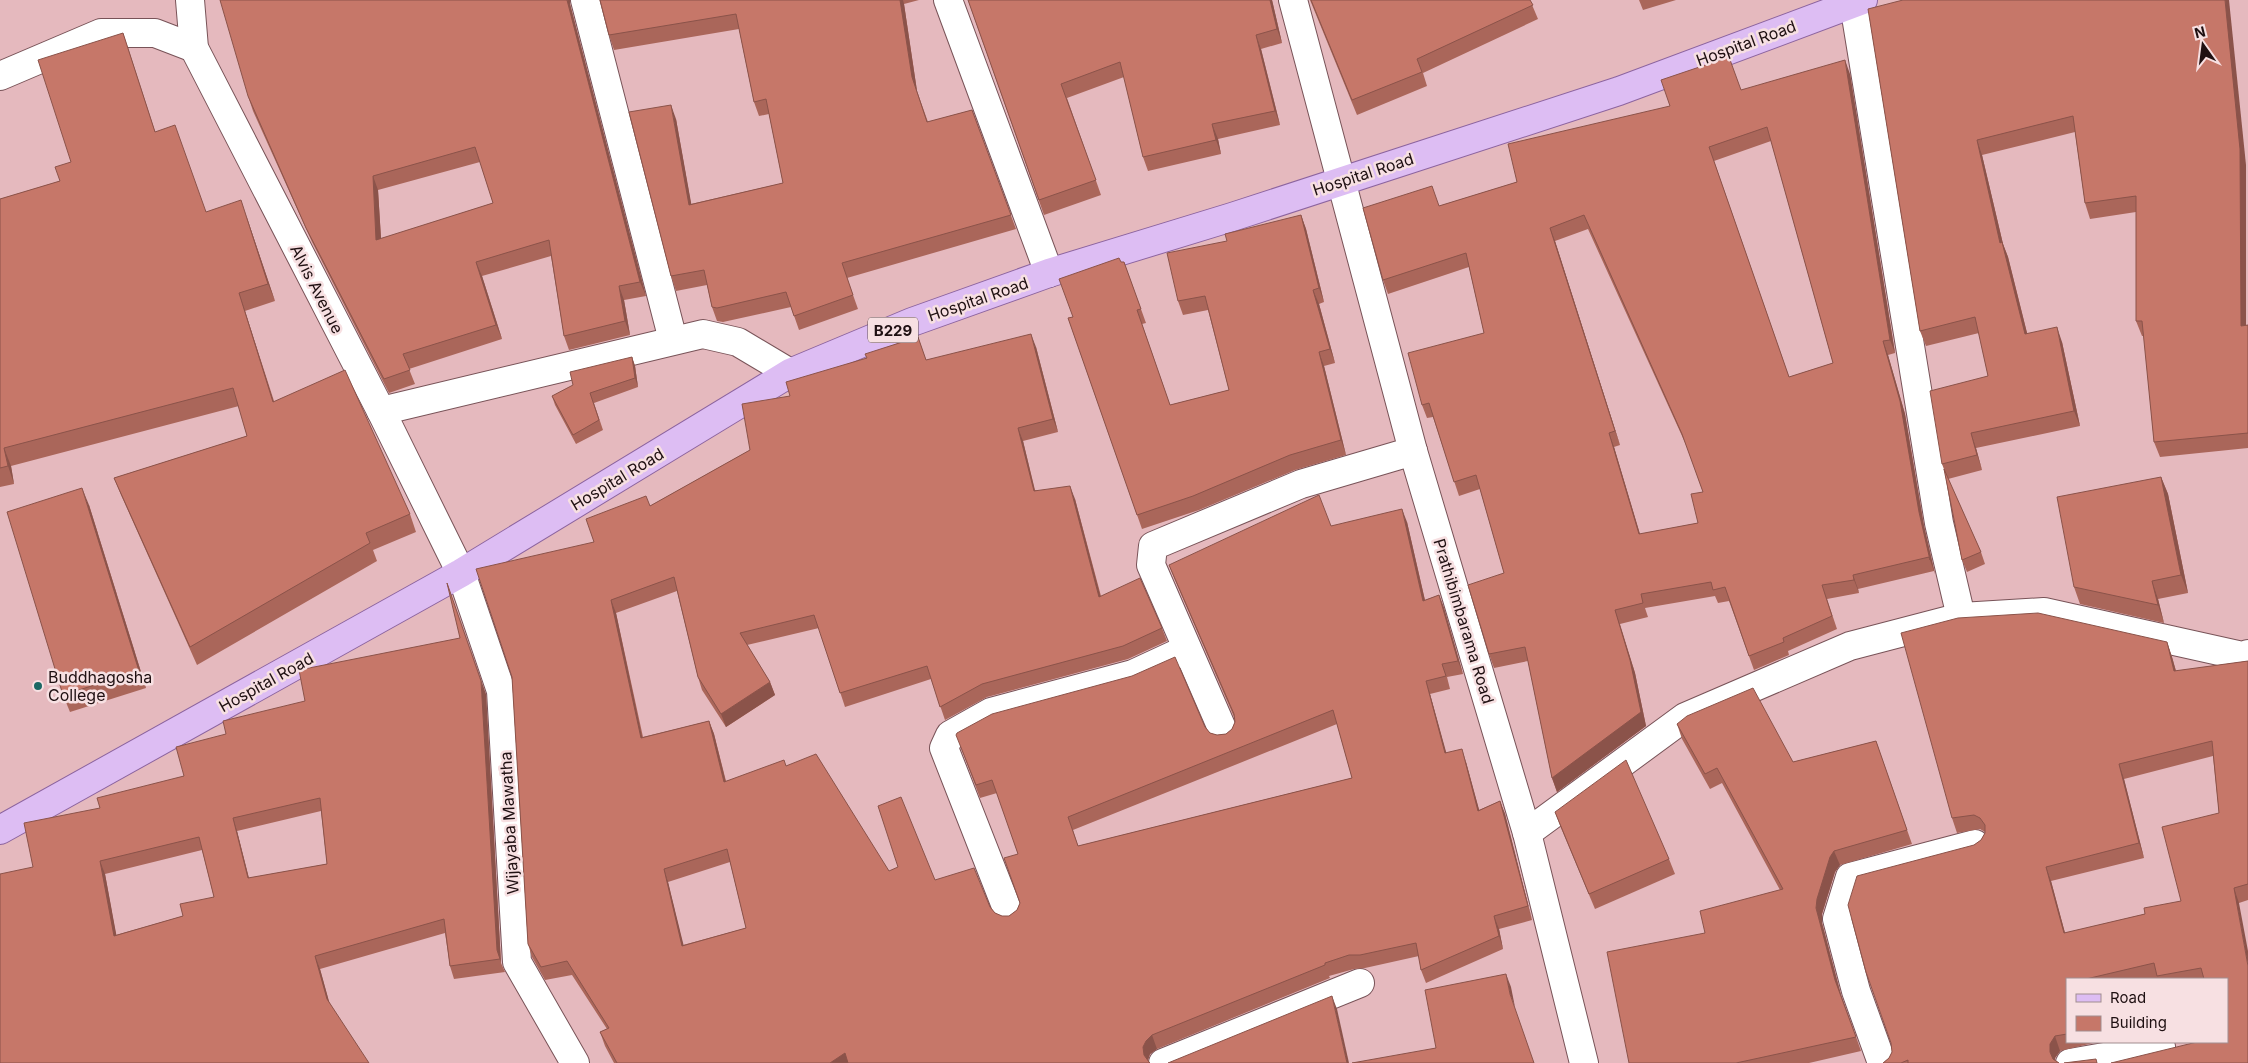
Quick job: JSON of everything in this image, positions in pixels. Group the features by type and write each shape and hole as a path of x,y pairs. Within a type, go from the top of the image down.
{"main road":[{"name":"Hospital Road","path":"0,830 461,573 790,373 912,322 1049,273 1232,217 1619,91 1859,2"}],"street":[{"name":"Alvis Avenue","path":"190,0 194,48 381,411 461,573"},
{"path":"585,0 673,340"},
{"path":"948,0 1049,273"},
{"name":"Prathibimbarama Road","path":"1293,0 1413,451 1527,833 1584,1063"},
{"path":"1859,2 1939,523 1961,617"},
{"path":"0,76 101,33 155,33 194,48"},
{"path":"381,411 703,334 738,342 790,373"},
{"path":"1224,733 1151,565 1153,546 1301,484 1413,451"},
{"name":"Wijayaba Mawatha","path":"461,573 501,691 517,962 575,1063"},
{"path":"1527,833 1685,717 1850,646 1961,617 2044,612 2242,656 2248,654"},
{"path":"1008,914 944,748 950,735 991,712 1133,674 1187,649"},
{"path":"1882,1063 1856,991 1837,919 1850,878 1975,844"},
{"path":"1163,1063 1360,983"},
{"path":"2070,1063 2160,1047"}],"building":[{"path":"220,0 567,0 640,282 619,286 625,321 564,336 549,240 476,262 496,325 403,354 410,370 384,379 306,228 248,96","holes":["475,147 493,203 376,240 373,176"]},
{"path":"600,0 900,0 912,77 927,122 972,110 1011,215 842,263 853,295 794,316 786,292 717,308 712,307 704,270 671,276 629,112 671,105 689,205 783,183 766,99 754,102 736,14 609,35"},
{"path":"968,0 1270,0 1277,29 1256,35 1275,111 1212,124 1216,140 1143,157 1120,62 1061,84 1096,180 1039,200"},
{"path":"1311,0 1530,0 1533,5 1417,59 1422,72 1352,100"},
{"path":"1903,0 2225,0 2240,149 2241,326 2248,325 2248,433 2154,442 2142,321 2136,321 2136,196 2085,203 2073,116 1977,140 2000,243 2002,242 2025,334 2057,327 2074,411 1971,433 1977,455 1942,464 1930,391 1988,376 1975,317 1920,331 1868,9"},
{"path":"123,33 155,132 175,125 206,212 241,200 268,284 239,293 273,402 345,370 410,514 366,533 370,543 190,647 114,478 247,436 233,388 4,448 8,466 0,468 0,199 60,181 55,167 71,162 38,60"},
{"path":"1729,57 1741,90 1845,60 1890,340 1883,341 1900,401 1919,512 1930,560 1929,557 1853,575 1854,580 1822,585 1832,616 1783,638 1784,642 1749,656 1725,587 1713,590 1711,582 1641,594 1643,603 1615,610 1630,660 1641,712 1552,778 1525,647 1489,654 1468,585 1504,573 1476,475 1454,482 1429,403 1422,405 1408,353 1484,333 1466,253 1383,280 1363,208 1432,186 1439,206 1517,182 1508,144 1670,106 1661,80","holes":["1767,127 1833,363 1789,377 1709,147","1584,215 1682,434 1703,492 1691,494 1698,523 1639,534 1609,433 1615,431 1550,228"]},
{"path":"1301,215 1319,288 1313,290 1330,349 1319,352 1341,440 1290,455 1193,496 1137,515 1068,318 1073,317 1059,279 1119,258 1121,262 1124,262 1141,309 1137,310 1170,405 1229,390 1205,296 1178,301 1167,253 1227,241 1225,234"},
{"path":"1031,334 1053,419 1018,428 1034,491 1070,486 1099,597 1140,578 1162,628 1123,646 982,684 940,707 927,666 840,693 814,615 740,633 770,682 721,714 698,677 674,577 611,600 641,738 709,721 724,782 784,760 786,766 816,754 889,871 898,867 878,806 901,797 935,880 974,868 990,907 995,913 1009,916 1017,910 1020,903 1004,858 1018,854 992,780 976,785 956,735 957,733 992,714 1132,676 1175,657 1205,727 1210,733 1217,735 1226,734 1232,729 1235,722 1234,714 1169,565 1319,495 1331,526 1402,509 1423,601 1439,595 1458,661 1442,664 1446,676 1426,681 1445,753 1462,749 1478,811 1500,801 1528,906 1494,916 1499,936 1421,970 1416,943 1360,955 1349,955 1325,963 1325,965 1152,1035 1143,1047 1144,1055 1150,1063 848,1063 845,1053 830,1063 617,1063 600,1032 609,1028 567,961 541,967 528,944 512,677 476,569 594,542 586,519 646,496 650,506 750,450 742,404 790,396 786,382 867,358 865,354 918,337 926,360","holes":["1333,710 1352,778 1078,846 1068,817","727,849 746,928 682,946 664,869"]},
{"path":"632,357 635,378 590,393 599,420 573,435 552,396 573,385 570,372"},
{"path":"1944,469 1981,552 1962,560"},
{"path":"2161,477 2181,575 2152,581 2158,605 2074,587 2057,497"},
{"path":"82,488 139,671 63,695 7,512"},
{"path":"447,583 481,681 497,950 500,959 450,966 444,919 315,956 327,999 369,1063 0,1063 0,874 33,867 24,823 100,808 97,798 184,776 176,747 226,734 223,721 305,701 299,670 460,638","holes":["320,798 327,864 248,878 233,818","199,837 214,897 180,904 183,916 114,936 100,861"]},
{"path":"2038,613 2167,642 2174,671 2248,661 2248,884 2234,888 2248,966 2248,1063 2111,1063 2193,1043 2228,1043 2228,978 2204,978 2201,968 2157,976 2154,963 2090,978 2066,978 2066,1034 2055,1036 2050,1044 2050,1052 2053,1059 2059,1063 1908,1063 1908,1060 1901,1063 1883,1063 1892,1052 1891,1043 1866,972 1848,905 1857,876 1974,845 1981,840 1985,833 1985,825 1980,818 1974,815 1952,818 1901,633 1958,618","holes":["2212,741 2219,813 2162,827 2181,901 2144,908 2145,914 2064,933 2046,867 2139,843 2119,764"]},
{"path":"1753,688 1793,762 1876,741 1907,830 1834,851 1830,857 1817,899 1816,908 1835,980 1856,1037 1736,1063 1629,1063 1607,952 1705,933 1700,911 1783,889 1717,768 1705,774 1677,724 1687,716"},
{"path":"1626,760 1669,859 1589,894 1555,812"},
{"path":"1506,974 1510,994 1534,1063 1352,1063 1436,1048 1425,990"},
{"path":"1332,996 1347,1063 1168,1063"},
{"path":"2096,1059 2097,1063 2064,1063"}],"place":[{"name":"Buddhagosha College","path":"38,686"}]}
